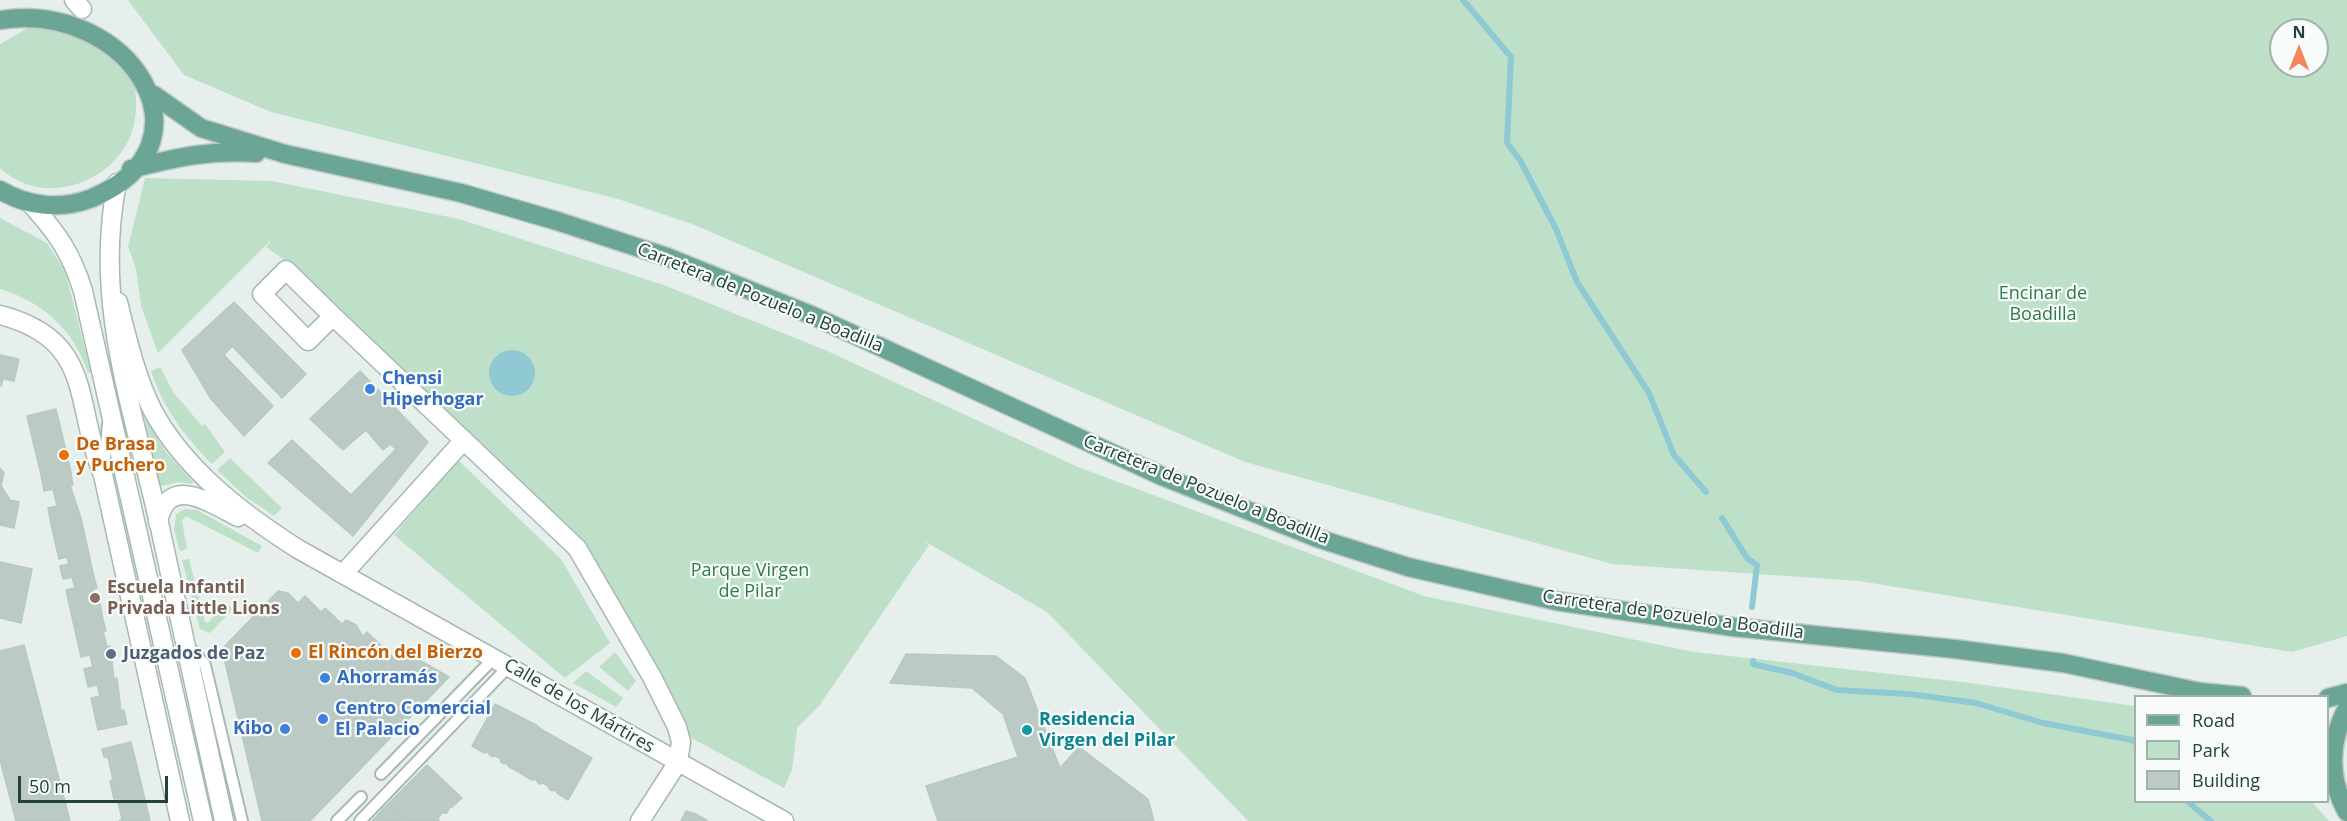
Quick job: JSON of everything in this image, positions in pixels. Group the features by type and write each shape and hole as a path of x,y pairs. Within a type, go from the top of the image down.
{"main road":[{"path":"0,20 13,13 38,6 64,5 84,8"},
{"path":"0,190 30,203 49,206 85,201 102,194 132,170 143,153 150,135 154,115 154,95 145,62 131,41"},
{"name":"Carretera de Pozuelo a Boadilla","path":"154,95 201,128 285,154 460,193 667,257 811,315 1174,481 1307,534 1408,567 1556,601 1733,627 1908,644 2063,663 2205,694 2224,695"},
{"name":"Carretera de Pozuelo a Boadilla","path":"132,170 178,156 222,151 285,154"},
{"path":"2329,698 2347,693"},
{"path":"2347,708 2335,740 2331,776 2347,812"}],"street":[{"path":"117,183 111,213 109,244 115,339 159,522 224,821"},
{"path":"30,203 57,233 70,255 83,291 203,821"},
{"name":"Calle de los Mártires","path":"109,244 121,313 140,379 153,410 168,434 205,478 227,499 277,536"},
{"path":"0,315 37,328 51,340 73,367 82,388 94,454 103,475 180,821"},
{"path":"333,316 577,548 652,676 677,727 681,741 678,762 640,821"},
{"path":"343,574 464,440"},
{"name":"Calle de los Mártires","path":"159,522 161,508 165,501 172,497 186,495 195,497 277,536 784,821"}],"lane":[{"path":"103,475 108,430 108,397"},
{"path":"184,640 205,665 242,821"},
{"path":"381,774 501,662"},
{"path":"360,821 501,662"},
{"path":"337,821 361,797"}],"green space":[{"name":"Encinar de Boadilla","path":"128,0 2347,0 2347,636 2292,652 1859,581 1612,564 1245,462 692,224 618,199 271,112 184,75"},
{"path":"44,25 78,29 99,40 128,74 136,93 132,130 122,151 107,168 87,180 65,187 42,188 20,182 0,168 0,44 28,28"},
{"name":"Parque Virgen de Pilar","path":"145,178 272,181 459,219 664,285 825,350 1078,467 1424,596 1694,652 1963,682 2134,706 2134,803 2313,803 2329,821 1248,821 1047,612 924,541 929,545 819,706 797,728 792,770 784,788 686,735 583,546 291,265 266,247 274,237 158,353 141,306 136,269 128,247"},
{"path":"0,218 47,243 65,271 91,372 88,373 74,344 55,320 30,302 0,289"},
{"path":"160,367 174,393 202,426 205,424 225,452 212,464 168,410 151,371"},
{"path":"144,416 166,452 193,482 192,484 179,482 159,485"},
{"path":"230,458 282,508 274,516 247,498 217,470"},
{"path":"458,460 561,559 610,643 565,678 394,535"},
{"path":"185,509 197,510 262,546 258,553 185,517 182,521 187,549 180,551 174,530 176,514"},
{"path":"189,559 205,622 208,623 226,603 233,609 210,633 200,629 182,560"},
{"path":"615,652 636,681 628,691 599,667"},
{"path":"586,671 623,698 616,707 573,683"}],"water":[{"path":"512,350 528,357 535,373 528,389 512,396 496,389 489,373 496,357"}],"building":[{"path":"234,302 306,374 282,398 232,346 224,355 273,406 244,436 211,399 182,350"},
{"path":"0,355 19,359 14,381 3,379 1,386"},
{"path":"360,371 428,442 353,536 268,463 292,440 351,495 396,449 390,444 383,450 366,430 343,450 310,419"},
{"path":"56,409 70,468 41,475 27,416"},
{"path":"0,468 4,473 1,486 10,500 19,502 14,528 0,525"},
{"path":"70,468 73,485 70,485 81,518 51,524 48,508 57,506 53,489 44,491 41,475"},
{"path":"81,518 93,573 63,579 60,566 69,564 67,557 59,559 51,524"},
{"path":"0,562 32,569 21,623 0,618"},
{"path":"93,573 97,588 93,589 97,604 100,603 103,620 74,626 66,590 75,588 72,577"},
{"name":"Centro Comercial El Palacio","path":"278,591 288,593 298,603 305,596 321,612 325,608 342,624 346,620 356,625 363,637 367,632 398,662 407,653 449,677 310,821 262,821 222,649"},
{"path":"103,620 107,647 110,646 114,679 117,678 121,711 124,710 127,724 98,730 91,698 100,696 97,685 88,687 84,669 93,667 90,655 81,657 74,626"},
{"path":"24,645 70,821 16,821 0,760 0,651"},
{"name":"Residencia Virgen del Pilar","path":"906,654 996,656 1025,678 1060,768 1079,747 1148,799 1154,821 938,821 926,786 1018,757 1003,714 972,688 890,683"},
{"path":"495,704 544,731 520,773 507,763 501,762 500,758 492,757 487,752 484,753 472,746"},
{"path":"544,731 592,758 568,800 556,790 552,791 543,783 539,784 535,779 532,780 520,773"},
{"path":"131,742 141,783 112,790 110,781 113,780 108,757 104,757 102,749"},
{"path":"427,765 462,798 449,808 447,813 442,813 438,818 439,821 406,821 388,804"},
{"path":"141,783 150,821 119,821 122,819 117,798 114,799 112,790"},
{"path":"388,804 406,821 372,821"},
{"path":"686,811 696,814 708,821 681,821"}],"waterway":[{"path":"1463,0 1511,57 1507,143 1520,160 1556,229 1577,282 1649,393 1674,455 1706,492"},
{"path":"1722,518 1747,558 1757,565 1752,607"},
{"path":"1753,661 1753,664 1792,673 1837,690 1909,694 1976,703 2043,723 2134,742"},
{"path":"2189,803 2211,821"}],"place":[{"name":"Chensi Hiperhogar","path":"370,389"},
{"name":"De Brasa y Puchero","path":"64,455"},
{"name":"Escuela Infantil Privada Little Lions","path":"95,598"},
{"name":"El Rincón del Bierzo","path":"296,653"},
{"name":"Juzgados de Paz","path":"111,654"},
{"name":"Ahorramás","path":"325,678"},
{"name":"Centro Comercial El Palacio","path":"323,719"},
{"name":"Kibo","path":"285,729"},
{"name":"Residencia Virgen del Pilar","path":"1027,730"}]}
